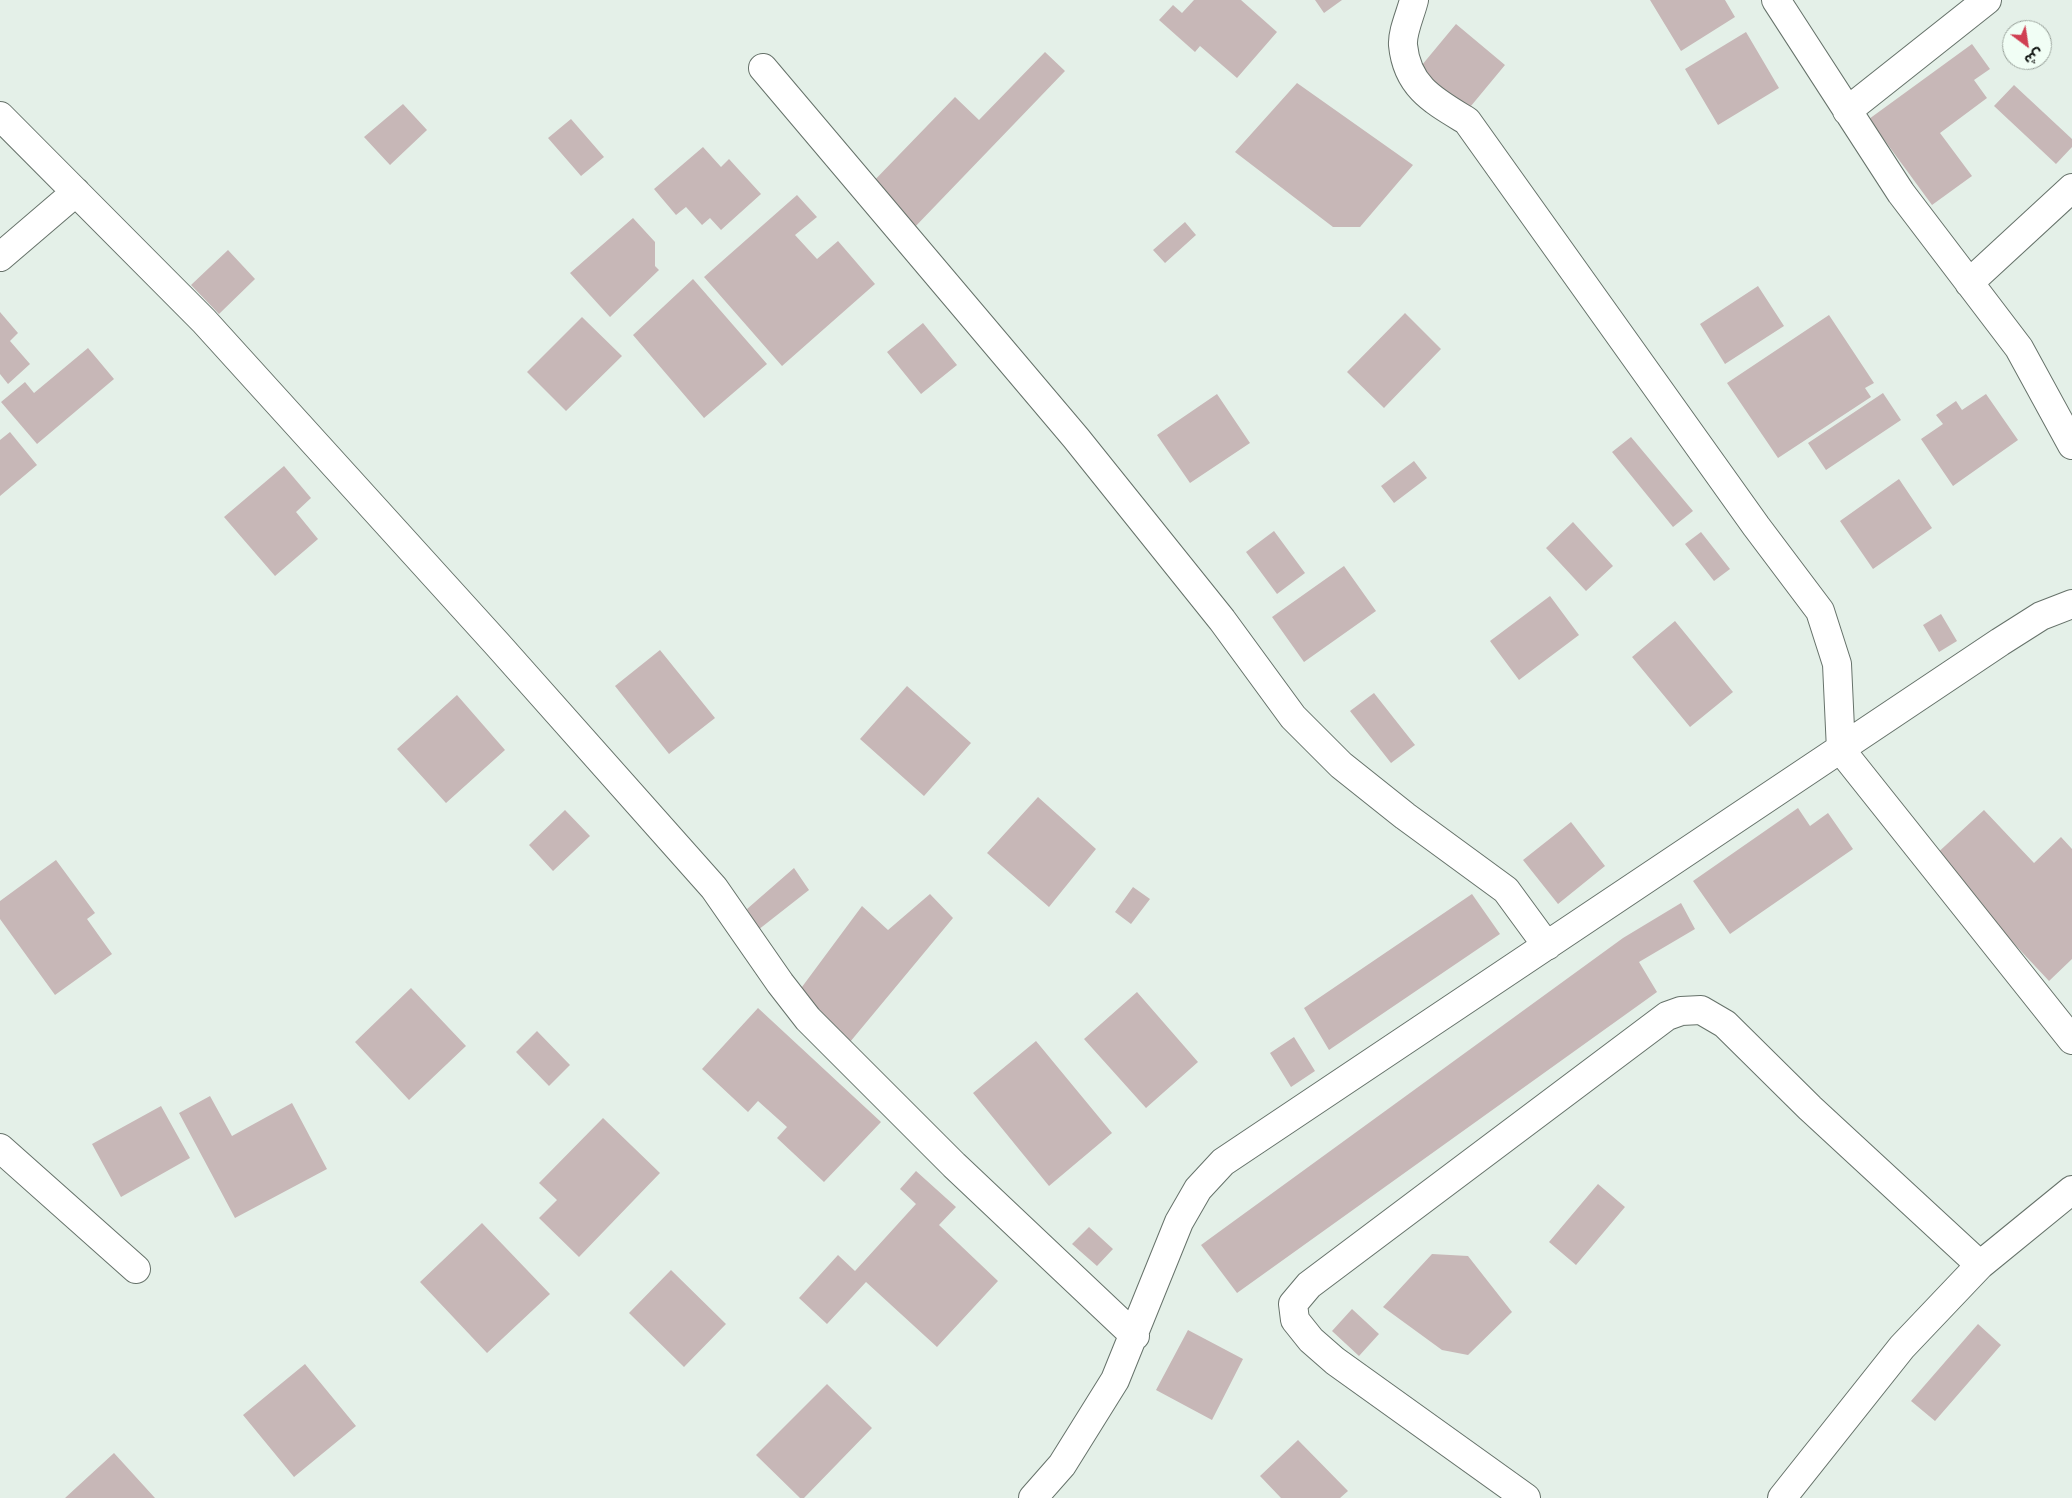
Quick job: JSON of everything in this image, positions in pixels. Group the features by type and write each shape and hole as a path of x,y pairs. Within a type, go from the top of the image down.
{"street":[{"path":"1414,0 1403,44 1412,77 1426,95 1467,121 1756,526 1820,611 1836,664 1841,750 2072,1040"},
{"path":"1776,0 1901,193 2019,348 2072,445"},
{"path":"1847,111 1987,0"},
{"path":"763,68 1076,438 1222,620 1293,718 1341,765 1405,816 1506,890 1546,946"},
{"path":"0,116 204,321 485,630 708,881 808,1020 954,1165 1135,1336"},
{"path":"1969,283 2072,188"},
{"path":"0,257 76,192"},
{"path":"1033,1498 1067,1458 1115,1380 1135,1336 1179,1222 1198,1189 1223,1162 2032,622 2072,604"},
{"path":"1526,1498 1335,1361 1311,1340 1296,1320 1293,1304 1309,1285 1666,1016 1681,1011 1701,1010 1724,1024 1810,1108 1980,1265"},
{"path":"0,1148 136,1269"},
{"path":"1782,1498 1902,1347 1980,1265 2072,1190"}],"building":[{"path":"1194,0 1241,0 1277,32 1237,78 1200,46 1195,52 1159,20 1173,5 1182,13"},
{"path":"1315,0 1342,0 1324,13"},
{"path":"1650,0 1725,0 1735,17 1681,51"},
{"path":"1456,24 1505,65 1466,112 1417,71"},
{"path":"1746,32 1779,88 1718,125 1685,69"},
{"path":"1972,44 1990,69 1974,80 1987,98 1940,133 1972,176 1932,205 1869,119"},
{"path":"1045,52 1065,71 912,230 868,187 955,97 979,120"},
{"path":"1297,83 1413,165 1360,227 1333,227 1235,152"},
{"path":"2014,85 2072,139 2072,147 2056,164 1994,106"},
{"path":"403,104 427,130 390,165 364,137"},
{"path":"571,119 604,157 581,176 548,138"},
{"path":"703,147 721,167 729,159 761,194 721,230 710,218 702,225 686,207 676,215 654,189"},
{"path":"797,195 817,217 795,235 817,259 838,241 875,284 782,366 704,277"},
{"path":"633,218 655,242 655,266 659,270 610,317 570,273"},
{"path":"1185,222 1196,235 1165,263 1153,250"},
{"path":"228,250 255,279 219,314 191,285"},
{"path":"693,279 767,364 704,418 633,335"},
{"path":"1758,286 1784,326 1725,364 1700,324"},
{"path":"0,312 18,333 10,341 30,364 8,384 0,374"},
{"path":"1405,313 1441,349 1384,408 1347,372"},
{"path":"1829,315 1874,383 1865,388 1871,397 1778,458 1727,383"},
{"path":"582,317 622,356 566,411 527,372"},
{"path":"923,323 957,365 921,394 887,352"},
{"path":"88,348 114,379 37,444 1,402 25,382 34,393"},
{"path":"1883,393 1901,420 1826,470 1808,443"},
{"path":"1217,394 1250,443 1190,483 1157,435"},
{"path":"1986,394 2018,440 1953,486 1921,439 1943,424 1936,415 1956,401 1962,410"},
{"path":"10,432 37,465 0,496 0,440"},
{"path":"1631,437 1693,511 1673,527 1612,452"},
{"path":"1414,461 1427,478 1394,503 1381,486"},
{"path":"284,466 311,498 296,512 318,539 275,576 224,517"},
{"path":"1899,479 1932,528 1873,569 1840,521"},
{"path":"1573,522 1613,566 1586,591 1546,548"},
{"path":"1274,531 1305,573 1277,594 1246,552"},
{"path":"1701,532 1730,569 1714,581 1685,544"},
{"path":"1344,566 1376,611 1304,662 1272,617"},
{"path":"1550,596 1579,635 1519,680 1490,641"},
{"path":"1941,614 1957,641 1939,652 1923,625"},
{"path":"1675,621 1733,692 1690,727 1632,657"},
{"path":"660,650 715,718 669,754 615,686"},
{"path":"907,686 971,743 924,796 860,739"},
{"path":"1374,693 1415,745 1391,763 1350,711"},
{"path":"457,695 505,750 446,803 397,749"},
{"path":"1038,797 1096,849 1049,907 987,853"},
{"path":"1798,808 1810,826 1828,813 1853,849 1730,934 1693,881"},
{"path":"565,810 590,836 553,871 529,845"},
{"path":"1984,810 2034,863 2061,837 2072,849 2072,959 2049,981 1933,857"},
{"path":"1571,822 1605,866 1558,904 1523,860"},
{"path":"56,860 95,913 87,919 112,954 55,995 0,919 0,901"},
{"path":"794,868 809,890 758,930 747,909"},
{"path":"1133,887 1150,899 1131,924 1115,912"},
{"path":"930,894 953,918 850,1042 799,991 862,906 888,930"},
{"path":"1472,894 1500,934 1329,1050 1304,1008"},
{"path":"1681,903 1695,929 1639,962 1657,992 1237,1293 1201,1245 1623,938"},
{"path":"411,988 466,1046 409,1100 355,1042"},
{"path":"1137,992 1198,1062 1146,1108 1084,1039"},
{"path":"758,1008 881,1122 824,1182 777,1138 787,1127 758,1101 748,1112 702,1069"},
{"path":"537,1031 570,1065 549,1086 516,1052"},
{"path":"1294,1037 1315,1071 1291,1087 1270,1053"},
{"path":"1036,1041 1112,1133 1049,1186 973,1093"},
{"path":"210,1096 232,1136 292,1103 327,1169 235,1218 179,1113"},
{"path":"161,1106 190,1158 121,1197 92,1144"},
{"path":"603,1118 660,1173 579,1257 539,1218 557,1200 539,1183"},
{"path":"916,1171 956,1207 939,1225 998,1281 937,1347 866,1282 827,1324 799,1298 838,1255 855,1271 916,1204 900,1189"},
{"path":"1598,1184 1625,1207 1576,1265 1549,1242"},
{"path":"482,1223 550,1294 487,1353 420,1282"},
{"path":"1089,1227 1113,1249 1097,1266 1072,1244"},
{"path":"1432,1254 1468,1256 1512,1312 1468,1355 1442,1350 1383,1307"},
{"path":"671,1270 726,1324 684,1367 629,1313"},
{"path":"1352,1309 1379,1334 1359,1356 1332,1331"},
{"path":"1978,1324 2001,1345 1935,1421 1911,1401"},
{"path":"1188,1330 1243,1359 1212,1420 1156,1390"},
{"path":"305,1364 356,1426 294,1477 243,1415"},
{"path":"827,1384 872,1428 804,1498 800,1498 756,1455"},
{"path":"1298,1440 1348,1491 1340,1498 1281,1498 1260,1476"},
{"path":"114,1453 155,1498 65,1498"}]}
